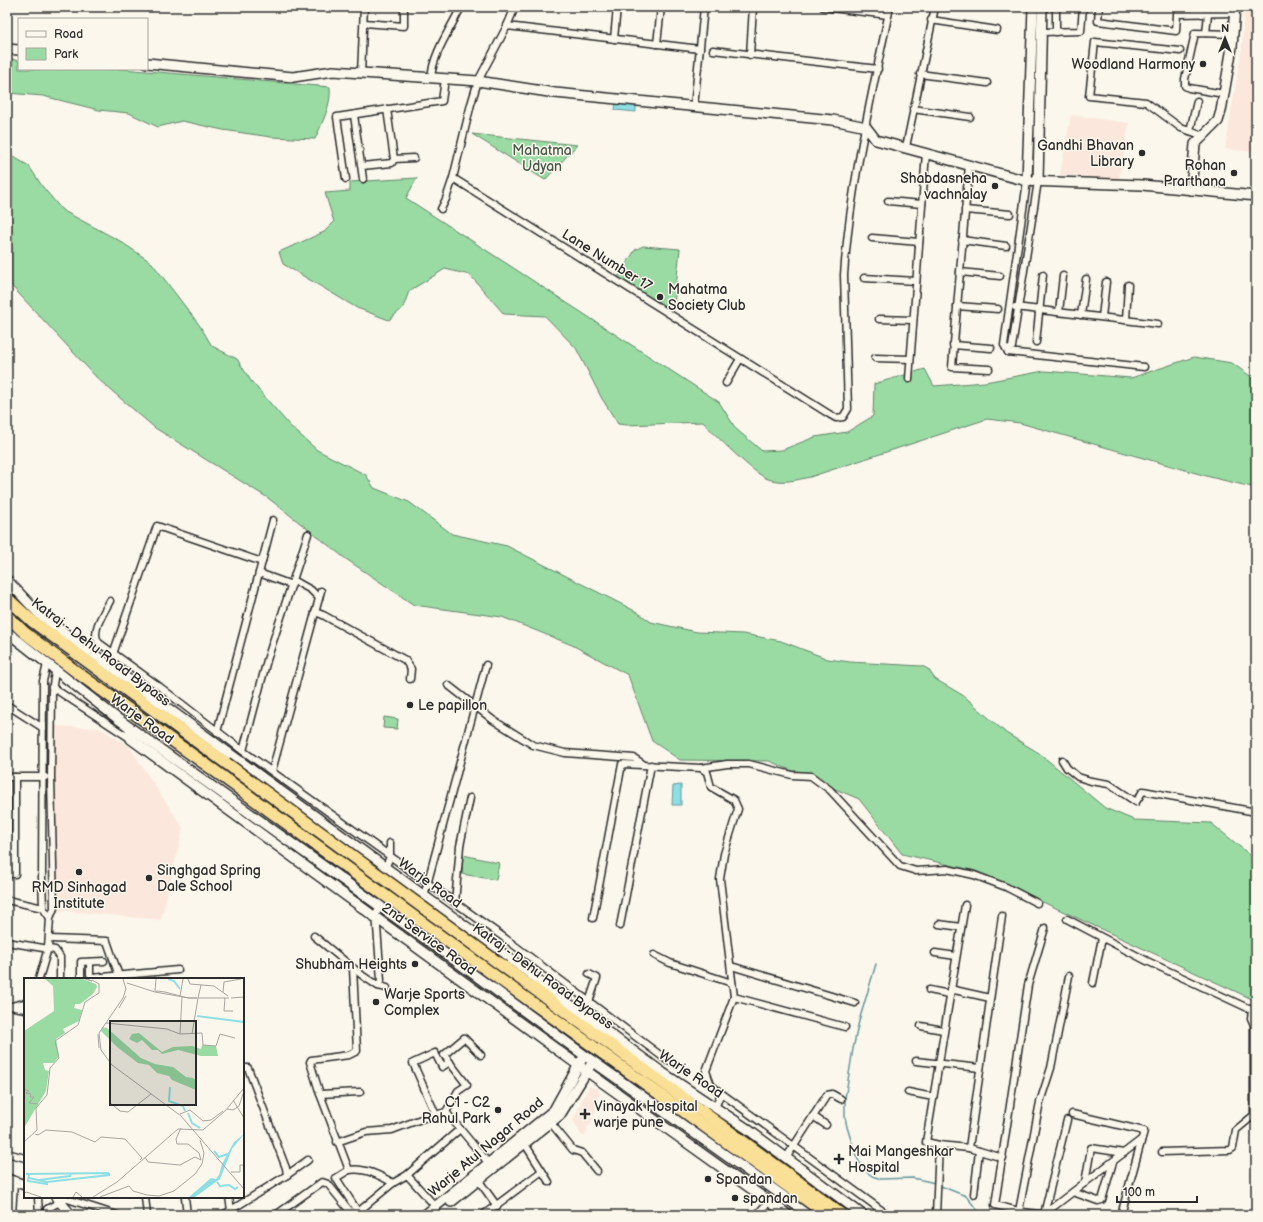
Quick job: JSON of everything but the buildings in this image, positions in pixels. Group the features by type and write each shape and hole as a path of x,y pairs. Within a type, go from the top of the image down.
{"highway":[{"name":"Katraj - Dehu Road Bypass","path":"7,598 32,621 504,967 796,1186 828,1215"},
{"name":"Katraj - Dehu Road Bypass","path":"7,616 25,633 76,672 215,771 498,978 796,1186 842,1215"}],"street":[{"path":"361,73 364,7"},
{"path":"431,78 435,58 461,7"},
{"path":"441,209 453,178 469,110 478,81 507,26 515,7"},
{"path":"614,39 617,7"},
{"path":"657,44 661,7"},
{"path":"694,107 704,7"},
{"path":"750,55 754,7"},
{"path":"823,7 888,15"},
{"path":"866,127 890,7"},
{"path":"906,147 931,20 935,7"},
{"path":"1008,352 1004,345 1027,181 1033,7"},
{"path":"1008,352 1012,347 1038,177 1042,7"},
{"path":"1056,7 1056,32"},
{"path":"1042,32 1080,31 1083,7"},
{"path":"1099,7 1098,21 1176,31 1177,14 1205,14 1234,10 1233,34 1224,94 1218,121 1195,144 1191,190"},
{"path":"1193,7 1205,14"},
{"path":"364,23 404,26 404,11"},
{"path":"1205,14 1206,33"},
{"path":"931,20 997,30"},
{"path":"507,26 700,49"},
{"path":"1224,94 1189,88 1185,86 1185,79 1195,33 1233,34"},
{"path":"1180,50 1095,42 1089,96 1146,102 1181,128 1202,136"},
{"path":"7,49 18,50"},
{"path":"713,50 878,69"},
{"path":"148,63 293,77 333,71 478,81 555,93 833,120 866,127 876,140 1027,181 1038,177 1256,196"},
{"path":"920,74 986,82"},
{"path":"346,179 337,117 442,101 445,79"},
{"path":"1190,131 1196,101"},
{"path":"387,109 394,159"},
{"path":"913,109 970,117"},
{"path":"354,115 363,179"},
{"name":"Lane Number 17","path":"453,178 836,418 843,417 848,409 844,275 857,174 866,127"},
{"path":"909,379 926,153"},
{"path":"362,166 392,163 394,159 414,158"},
{"path":"969,165 952,367 989,369"},
{"path":"888,201 922,204"},
{"path":"965,210 1010,214"},
{"path":"1021,226 1030,227"},
{"path":"872,238 919,242"},
{"path":"962,240 1006,246"},
{"path":"960,272 1000,276"},
{"path":"1036,342 1043,275"},
{"path":"1059,312 1063,276"},
{"path":"864,278 916,281"},
{"path":"1081,315 1086,279"},
{"path":"1102,317 1106,282"},
{"path":"1126,320 1128,285"},
{"path":"957,306 998,309"},
{"path":"1009,306 1158,324"},
{"path":"879,319 913,320"},
{"path":"953,345 991,348"},
{"path":"1008,352 1144,367"},
{"path":"875,358 910,359"},
{"path":"726,382 740,359"},
{"path":"217,732 273,520"},
{"path":"113,654 157,526 262,562"},
{"path":"243,751 267,660 308,534"},
{"path":"259,573 292,582 312,590 319,598"},
{"name":"Warje Road","path":"7,580 39,614 532,975 663,1073 716,1108 863,1215"},
{"path":"272,771 314,612 321,591"},
{"path":"110,601 95,633 96,640 99,643 160,687 243,751 506,939 668,1061"},
{"path":"314,612 323,615 405,660 411,669 410,679"},
{"name":"Warje Road","path":"7,632 55,672 130,728 592,1061 810,1215"},
{"path":"47,664 43,682 40,726 43,776 43,908 50,918"},
{"path":"424,896 474,705 486,665"},
{"path":"39,978 48,948 50,938 50,918 54,908 51,777 52,687 55,672"},
{"path":"448,685 493,720 533,745 565,753 634,758 643,764"},
{"name":"2nd Service Road","path":"52,687 131,739 586,1071 788,1215"},
{"path":"7,704 40,726"},
{"path":"130,728 131,739"},
{"path":"1062,760 1067,768 1078,777 1109,784 1136,802 1143,791 1256,812"},
{"path":"593,918 622,764 701,768 727,764 749,764 792,775 811,776 830,790 900,866 916,871 947,869 974,875 1006,887 1037,903"},
{"path":"620,926 651,765"},
{"path":"701,768 707,772 711,787 734,800 738,806 724,854 720,879 734,997 706,1071 711,1085 888,1215"},
{"path":"7,777 51,777"},
{"path":"7,874 15,874 15,777"},
{"path":"294,801 299,790"},
{"path":"454,903 460,846 470,798"},
{"path":"385,868 390,857 390,843"},
{"path":"378,986 381,980 376,918 379,906 396,876"},
{"path":"7,900 43,908"},
{"path":"964,905 926,1142 969,1148 1003,1158"},
{"path":"969,1148 1002,916"},
{"path":"1067,919 1147,961 1254,1009 1252,1018 1254,1025 1254,1115 1236,1130 1232,1148 1230,1150 1162,1152"},
{"path":"939,924 961,927"},
{"path":"1045,928 1028,985 995,1205 1045,1215 1143,1138"},
{"path":"314,936 353,968 378,986 388,988"},
{"path":"50,938 107,941 119,977"},
{"path":"1093,983 1102,938"},
{"path":"502,953 506,939"},
{"path":"7,942 55,950 60,957 60,978"},
{"path":"935,953 956,956"},
{"path":"654,954 670,963 732,983"},
{"path":"82,978 81,963 104,961"},
{"path":"90,962 91,976 119,977 178,970"},
{"path":"532,975 535,962"},
{"path":"730,966 855,1003"},
{"path":"349,1170 320,1094 310,1062 311,1060 349,1054 357,1051 353,968"},
{"path":"589,974 597,978 589,1002"},
{"path":"1019,1211 1040,1102 1051,1068 1069,976"},
{"path":"929,990 950,991 990,998"},
{"path":"734,997 845,1027"},
{"path":"10,1007 24,1003"},
{"path":"10,1007 24,1009"},
{"path":"921,1026 944,1030"},
{"path":"338,1142 366,1132 392,1130 421,1119 446,1112 458,1091 467,1085 444,1055 464,1038 481,1055"},
{"path":"436,1115 413,1063 435,1052 442,1067 450,1062"},
{"name":"Warje Atul Nagar Road","path":"425,1215 435,1211 479,1181 491,1167 551,1124 584,1055"},
{"name":"Warje Atul Nagar Road","path":"435,1211 557,1112 592,1061"},
{"path":"916,1061 980,1068"},
{"path":"244,1068 248,1068 286,1168 287,1175"},
{"path":"320,1094 360,1092"},
{"path":"908,1092 933,1097"},
{"path":"716,1108 721,1093"},
{"path":"786,1158 826,1095 832,1094 841,1099"},
{"path":"446,1112 491,1167"},
{"path":"1072,1114 1144,1131 1121,1215"},
{"path":"813,1116 826,1125"},
{"path":"1045,1215 1067,1120"},
{"path":"551,1124 573,1150 582,1153 597,1171"},
{"path":"354,1214 393,1183 407,1175 460,1129"},
{"path":"525,1144 549,1182"},
{"path":"936,1215 939,1145"},
{"path":"1085,1183 1091,1148 1124,1153"},
{"path":"974,1194 979,1151"},
{"path":"7,1153 24,1158"},
{"path":"219,1215 231,1210 308,1160"},
{"path":"1073,1192 1098,1201 1102,1200 1113,1162"},
{"path":"354,1214 336,1178 349,1170 358,1168 393,1183"},
{"path":"484,1215 542,1171"},
{"path":"407,1175 435,1211"},
{"path":"12,1215 10,1180 24,1185"},
{"path":"479,1181 497,1206"},
{"path":"276,1215 322,1182 328,1184 354,1214"},
{"path":"799,1208 819,1184"},
{"path":"38,1198 40,1215"},
{"path":"47,1215 47,1209 60,1198"},
{"path":"60,1198 64,1215"},
{"path":"60,1198 72,1215"},
{"path":"60,1198 117,1215"},
{"path":"145,1198 147,1215"},
{"path":"185,1198 186,1215"},
{"path":"229,1198 231,1210"},
{"path":"828,1215 842,1201"},
{"path":"838,1215 842,1201"},
{"path":"757,1215 768,1202"}],"shaded area":[{"path":"1244,7 1256,7 1256,152 1225,149 1242,47"},
{"path":"1071,115 1129,123 1119,179 1060,175"},
{"path":"54,726 99,728 128,745 183,828 161,920 57,910"},
{"name":"Vinayak Hospital warje pune","path":"589,1086 599,1089 598,1092 600,1093 585,1137 581,1135 573,1120"}],"green space":[{"path":"7,58 18,61 18,70 134,70 330,87 326,113 315,139 271,137 223,130 182,121 158,127 129,113 99,110 43,96 7,93"},
{"name":"Mahatma Udyan","path":"472,134 577,145 545,180"},
{"path":"7,153 29,166 42,186 62,210 120,241 152,263 200,326 212,346 237,359 251,381 290,426 317,450 366,475 374,488 409,502 452,534 507,546 637,612 651,622 697,632 743,634 781,641 828,659 850,662 922,666 928,669 935,679 964,696 1006,733 1039,753 1105,808 1134,820 1211,823 1256,860 1256,990 1254,1000 976,871 902,854 859,799 769,761 680,760 652,741 628,675 572,645 502,617 414,605 346,559 268,498 155,428 98,379 7,281"},
{"path":"417,178 406,198 719,402 736,429 762,451 782,450 815,437 847,432 873,416 874,384 925,369 934,386 985,382 1044,371 1131,378 1194,357 1232,363 1253,378 1256,395 1256,488 1210,477 1020,423 987,419 810,477 784,481 768,479 762,476 734,453 703,422 627,425 618,424 601,397 576,348 545,316 504,314 470,275 445,269 409,291 403,308 389,320 357,308 283,264 279,252 324,232 334,222 325,193 350,191 350,182"},
{"name":"Mahatma Society Club","path":"643,246 680,249 673,314 617,279 635,250"},
{"path":"384,717 398,719 397,729 383,728"},
{"path":"463,855 499,863 496,880 462,874"}],"water":[{"path":"616,102 636,104 636,112 615,110"},
{"path":"681,785 681,805 672,805 673,786"}],"waterway":[{"path":"876,964 859,1021 853,1049 845,1099 845,1117 847,1127 856,1156 864,1170 872,1176 881,1179 913,1178 935,1183"},
{"path":"938,1185 966,1196 981,1215"}],"place":[{"name":"Woodland Harmony","path":"1203,64"},
{"name":"Gandhi Bhavan Library","path":"1142,153"},
{"name":"Rohan Prarthana","path":"1234,173"},
{"name":"Shabdasneha vachnalay","path":"995,186"},
{"name":"Mahatma Society Club","path":"660,297"},
{"name":"Le papillon","path":"410,705"},
{"name":"RMD Sinhagad Institute","path":"79,872"},
{"name":"Singhgad Spring Dale School","path":"149,878"},
{"name":"Shubham Heights","path":"415,964"},
{"name":"Warje Sports Complex","path":"376,1002"},
{"name":"C1 - C2 Rahul Park","path":"498,1110"},
{"name":"Vinayak Hospital warje pune","path":"585,1114"},
{"name":"Mai Mangeshkar Hospital","path":"839,1159"},
{"name":"Spandan","path":"708,1179"},
{"name":"spandan","path":"735,1198"}]}
